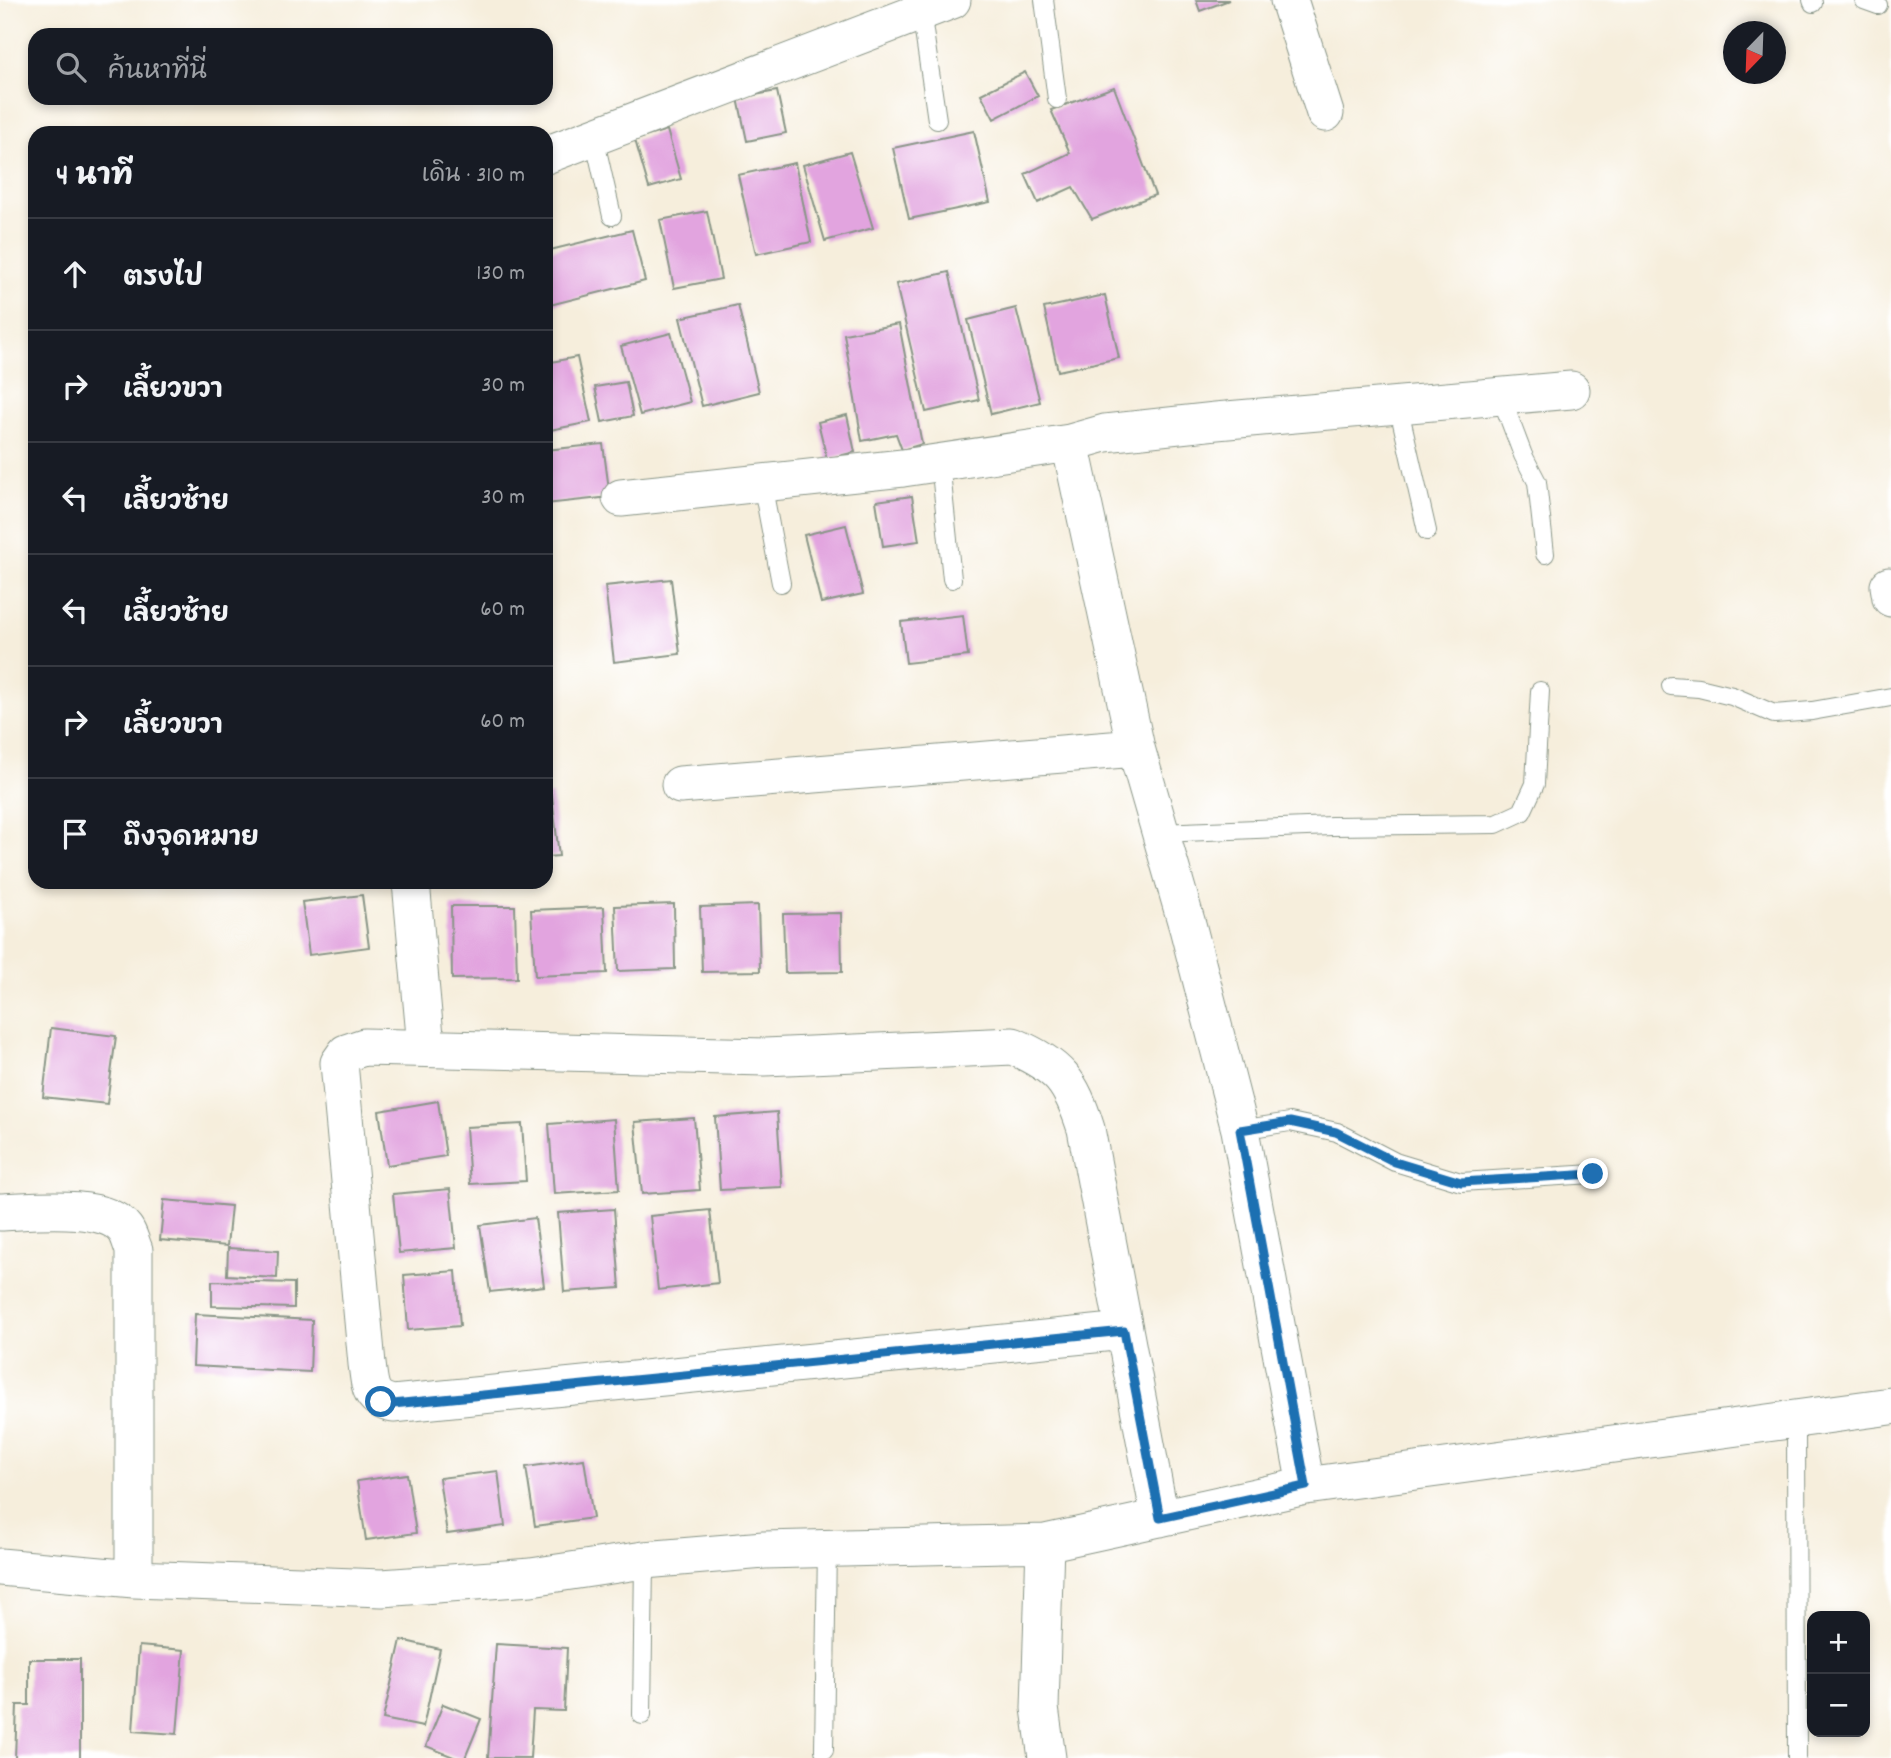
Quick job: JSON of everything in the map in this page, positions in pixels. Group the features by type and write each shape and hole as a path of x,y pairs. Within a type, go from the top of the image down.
{"street":[{"path":"1289,0 1325,113"},
{"path":"553,152 936,6"},
{"path":"621,498 940,462 1070,443 1105,433 1571,390"},
{"path":"1070,443 1136,748 1188,928 1240,1130 1306,1486"},
{"path":"680,785 1136,748"},
{"path":"412,889 426,1047"},
{"path":"1124,1331 393,1404 381,1402 370,1390 340,1063 352,1049 426,1047 765,1057 1013,1046 1043,1059 1067,1080 1076,1095 1086,1129 1160,1518"},
{"path":"0,1212 66,1210 103,1215 125,1228 134,1250 135,1579"},
{"path":"0,1567 135,1579 382,1588 531,1577 644,1560 827,1547 1045,1543 1306,1486 1891,1406"},
{"path":"1045,1543 1040,1707 1047,1758"}],"lane":[{"path":"1044,0 1056,99"},
{"path":"936,6 937,120"},
{"path":"594,137 612,216"},
{"path":"1501,397 1523,455 1537,482 1545,554"},
{"path":"1398,405 1427,531"},
{"path":"940,462 952,579"},
{"path":"762,483 781,583"},
{"path":"1671,687 1699,688 1732,696 1774,714 1812,711 1891,697"},
{"path":"1160,833 1332,826 1496,824 1522,812 1535,784 1541,691"},
{"path":"1240,1130 1290,1122 1336,1132 1395,1162 1461,1182 1593,1174"},
{"path":"1796,1419 1797,1758"},
{"path":"824,1750 827,1547"},
{"path":"642,1715 644,1560"}],"building":[{"path":"1196,0 1229,0 1200,11"},
{"path":"1025,72 1038,96 994,119 981,94"},
{"path":"1114,87 1155,195 1092,219 1073,187 1038,203 1025,174 1070,153 1051,110"},
{"path":"777,91 786,133 747,141 738,98"},
{"path":"667,130 681,179 649,188 635,140"},
{"path":"974,131 990,202 909,219 893,148"},
{"path":"850,152 873,228 825,241 803,165"},
{"path":"795,163 811,242 756,254 738,175"},
{"path":"707,211 721,279 674,288 660,220"},
{"path":"632,230 645,281 553,304 553,249"},
{"path":"949,272 979,400 926,412 896,284"},
{"path":"1105,295 1119,358 1058,371 1044,308"},
{"path":"738,305 759,392 702,406 680,318"},
{"path":"1016,308 1040,402 991,414 968,320"},
{"path":"899,324 922,444 902,450 896,434 862,441 844,334"},
{"path":"671,333 690,402 640,415 621,346"},
{"path":"577,357 591,422 553,429 553,362"},
{"path":"626,382 633,416 602,422 595,387"},
{"path":"847,415 855,452 827,459 818,422"},
{"path":"603,444 610,497 553,503 553,449"},
{"path":"912,496 919,541 883,546 876,501"},
{"path":"846,525 863,594 821,603 804,535"},
{"path":"671,579 680,654 614,662 605,586"},
{"path":"963,615 968,656 906,663 901,622"},
{"path":"553,804 559,856 553,856"},
{"path":"362,895 369,947 309,955 302,902"},
{"path":"674,904 675,969 618,971 615,906"},
{"path":"758,905 760,971 702,972 700,907"},
{"path":"451,906 515,906 517,978 452,979"},
{"path":"604,907 607,973 535,976 531,910"},
{"path":"841,913 842,972 785,973 783,914"},
{"path":"51,1028 116,1036 107,1104 43,1097"},
{"path":"438,1101 446,1156 387,1165 379,1111"},
{"path":"777,1112 782,1187 720,1190 715,1117"},
{"path":"694,1118 700,1190 642,1194 635,1122"},
{"path":"614,1119 619,1190 554,1194 549,1124"},
{"path":"522,1124 526,1181 470,1184 466,1127"},
{"path":"450,1189 456,1248 399,1253 393,1194"},
{"path":"164,1200 231,1206 227,1246 160,1240"},
{"path":"614,1209 620,1288 564,1292 558,1213"},
{"path":"710,1210 718,1283 658,1290 650,1216"},
{"path":"535,1218 544,1286 490,1292 480,1225"},
{"path":"228,1248 278,1251 277,1278 227,1275"},
{"path":"456,1271 460,1326 408,1330 404,1275"},
{"path":"212,1281 294,1283 294,1308 212,1306"},
{"path":"195,1314 312,1320 310,1372 193,1366"},
{"path":"584,1459 593,1518 535,1526 526,1467"},
{"path":"498,1471 505,1526 447,1534 439,1478"},
{"path":"407,1474 416,1533 366,1540 357,1481"},
{"path":"401,1640 440,1649 423,1727 383,1719"},
{"path":"496,1644 567,1648 564,1711 533,1710 530,1758 488,1758"},
{"path":"139,1646 184,1650 177,1734 133,1731"},
{"path":"29,1659 80,1659 80,1758 15,1758 17,1705 29,1705"},
{"path":"443,1704 481,1719 465,1758 456,1758 426,1746"}],"route":[{"path":"381,1402 393,1404 1124,1331 1160,1518 1306,1486 1240,1130 1290,1122 1336,1132 1395,1162 1431,1176 1461,1182 1593,1174"}]}
